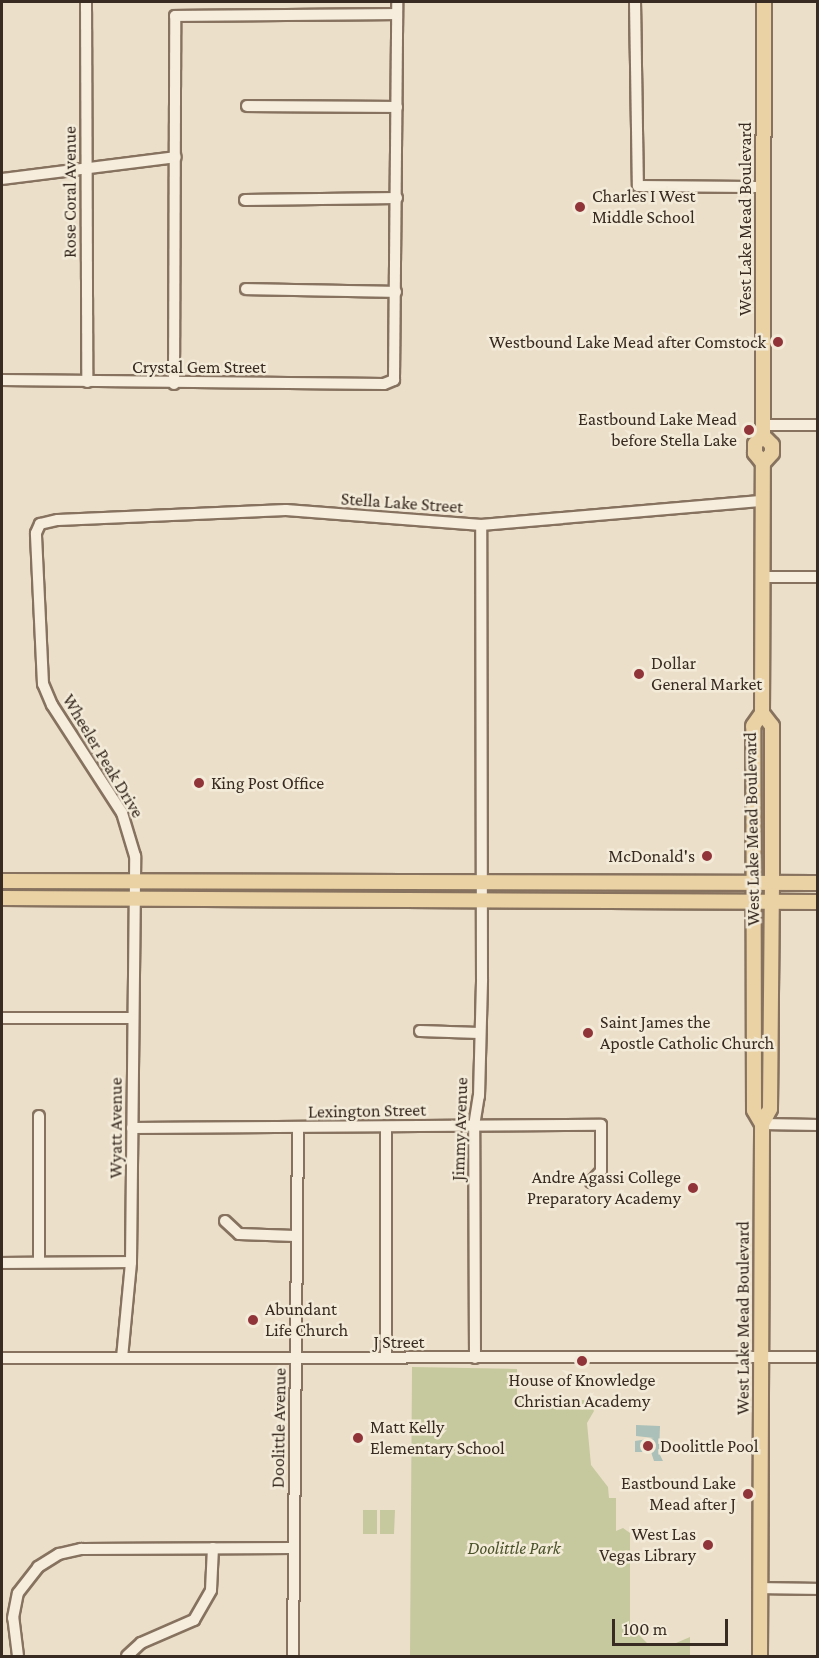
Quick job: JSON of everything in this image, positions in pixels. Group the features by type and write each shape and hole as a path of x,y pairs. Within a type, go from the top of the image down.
{"main road":[{"name":"West Lake Mead Boulevard","path":"762,1124 753,1110 753,726 762,713 763,463 772,453 772,445 763,431 764,2"},
{"name":"West Lake Mead Boulevard","path":"760,1656 762,1124 770,1109 772,882 772,726 762,713"},
{"path":"2,881 482,885 818,883"},
{"path":"548,901 559,894 585,892 598,884"},
{"path":"2,898 818,902"},
{"path":"754,1027 761,1031 762,1051 771,1061"}],"street":[{"name":"Rose Coral Avenue","path":"86,2 87,382"},
{"path":"246,289 396,292 397,2"},
{"path":"635,2 638,186 763,187"},
{"path":"174,384 175,16 397,14"},
{"path":"247,106 397,107"},
{"path":"2,179 86,166 176,157"},
{"path":"245,200 397,198"},
{"name":"Crystal Gem Street","path":"2,380 174,384 384,384 395,378 396,292"},
{"path":"763,431 818,425"},
{"name":"Stella Lake Street","path":"40,524 58,520 286,510 481,525 763,501"},
{"name":"Wheeler Peak Drive","path":"40,524 36,533 43,684 52,705 122,813 132,843 135,899"},
{"name":"Jimmy Avenue","path":"475,1358 474,1126 482,901 481,525"},
{"path":"763,577 818,577"},
{"name":"Wyatt Avenue","path":"122,1358 131,1262 135,899"},
{"path":"2,1018 133,1018"},
{"path":"420,1031 479,1033"},
{"path":"39,1116 39,1262"},
{"path":"762,1124 818,1125"},
{"name":"Lexington Street","path":"132,1128 386,1129 602,1125 601,1170 591,1182"},
{"name":"Doolittle Avenue","path":"293,1656 298,1129"},
{"path":"386,1129 387,1358"},
{"path":"225,1221 239,1234 296,1236"},
{"path":"2,1263 131,1262"},
{"name":"J Street","path":"2,1358 818,1357"},
{"path":"127,1656 141,1642 194,1620 211,1590 213,1548"},
{"path":"18,1656 13,1618 18,1593 31,1574 48,1560 81,1549 293,1548"},
{"path":"760,1588 818,1589"}],"green space":[{"name":"Doolittle Park","path":"412,1367 517,1369 517,1398 584,1400 590,1404 594,1411 587,1423 591,1465 608,1487 609,1498 616,1498 616,1531 623,1528 630,1533 630,1626 647,1643 676,1643 690,1637 690,1656 410,1656"},
{"path":"363,1510 377,1510 377,1534 363,1534"},
{"path":"380,1510 395,1510 394,1534 380,1534"}],"water":[{"name":"Doolittle Pool","path":"636,1425 660,1426 659,1453 663,1461 654,1461 651,1452 635,1452 635,1441 654,1438 636,1436"}],"place":[{"name":"Charles I West Middle School","path":"580,207"},
{"name":"Westbound Lake Mead after Comstock","path":"778,342"},
{"name":"Eastbound Lake Mead before Stella Lake","path":"749,430"},
{"name":"Dollar General Market","path":"639,674"},
{"name":"King Post Office","path":"199,783"},
{"name":"McDonald's","path":"707,856"},
{"name":"Saint James the Apostle Catholic Church","path":"588,1033"},
{"name":"Andre Agassi College Preparatory Academy","path":"693,1188"},
{"name":"Abundant Life Church","path":"253,1320"},
{"name":"House of Knowledge Christian Academy","path":"582,1361"},
{"name":"Matt Kelly Elementary School","path":"358,1438"},
{"name":"Doolittle Pool","path":"648,1446"},
{"name":"Eastbound Lake Mead after J","path":"748,1494"},
{"name":"West Las Vegas Library","path":"708,1545"}]}
